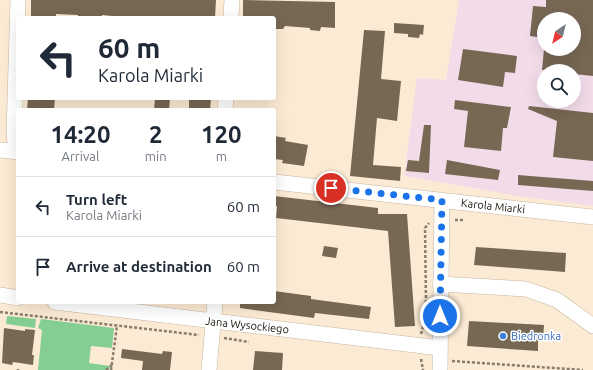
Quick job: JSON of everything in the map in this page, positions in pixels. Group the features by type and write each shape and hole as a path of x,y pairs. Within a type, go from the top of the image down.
{"street":[{"path":"18,0 18,16"},
{"path":"231,16 232,0"},
{"path":"16,66 14,133 16,146"},
{"path":"0,150 16,152"},
{"name":"Karola Miarki","path":"276,182 593,217"},
{"path":"442,200 440,348 444,368"},
{"path":"440,284 526,289 557,300 593,326"},
{"path":"0,295 16,298"},
{"name":"Jana Wysockiego","path":"71,304 440,348"},
{"path":"209,370 215,304"}],"path":[{"path":"426,225 426,307"},
{"path":"0,312 249,342"},
{"path":"421,340 421,330 426,315"},
{"path":"112,370 117,326"},
{"path":"421,353 423,370"},
{"path":"444,368 448,361 583,370"},
{"path":"106,370 112,364"}],"shaded area":[{"path":"459,0 593,0 593,206 518,196 404,176 417,78 446,80"}],"green space":[{"path":"7,316 36,319 35,328 6,324"},
{"path":"41,319 114,328 112,348 91,346 89,363 110,366 109,370 38,370 42,330 38,328"}],"building":[{"path":"31,0 216,0 215,16 78,16 56,14 56,16 31,16"},
{"path":"243,0 335,2 335,28 321,27 320,31 310,30 310,28 285,26 283,29 276,29 276,16 243,16"},
{"path":"546,0 593,0 593,76 581,75 581,64 543,64 543,56 581,56 581,12 537,12 537,37 530,36 533,6 546,7"},
{"path":"394,23 424,25 423,35 420,34 419,38 408,37 408,34 394,33"},
{"path":"364,30 385,31 381,79 401,81 397,121 377,118 373,165 401,167 400,181 350,176"},
{"path":"463,49 517,56 515,73 505,72 503,87 458,80"},
{"path":"28,100 55,100 54,108 27,108"},
{"path":"155,100 170,100 169,108 154,108"},
{"path":"189,100 211,100 210,108 189,108"},
{"path":"455,100 511,107 507,128 503,128 501,151 464,147 468,111 454,109"},
{"path":"529,106 593,113 593,161 553,157 557,121 528,109"},
{"path":"424,125 431,125 429,173 406,171 408,160 419,161"},
{"path":"276,136 286,138 285,141 308,145 304,166 282,163 283,160 276,159"},
{"path":"447,160 500,170 498,180 445,174"},
{"path":"518,175 593,181 593,191 518,185"},
{"path":"276,196 378,208 378,214 407,214 415,326 395,327 388,231 276,218"},
{"path":"324,246 338,248 336,258 322,256"},
{"path":"476,247 566,253 565,272 474,265"},
{"path":"276,291 311,296 311,299 371,307 369,319 315,313 314,318 240,308 240,304 276,304"},
{"path":"469,321 544,325 543,340 538,340 538,351 467,346"},
{"path":"4,328 25,331 25,329 35,330 32,355 34,355 33,365 13,362 12,365 2,363"},
{"path":"122,349 162,354 163,351 172,352 170,370 142,370 143,361 121,358"},
{"path":"255,351 283,353 282,370 253,370"}],"place":[{"name":"Biedronka","path":"503,336"}],"route":[{"path":"331,188 442,200 440,222 440,316"}]}
